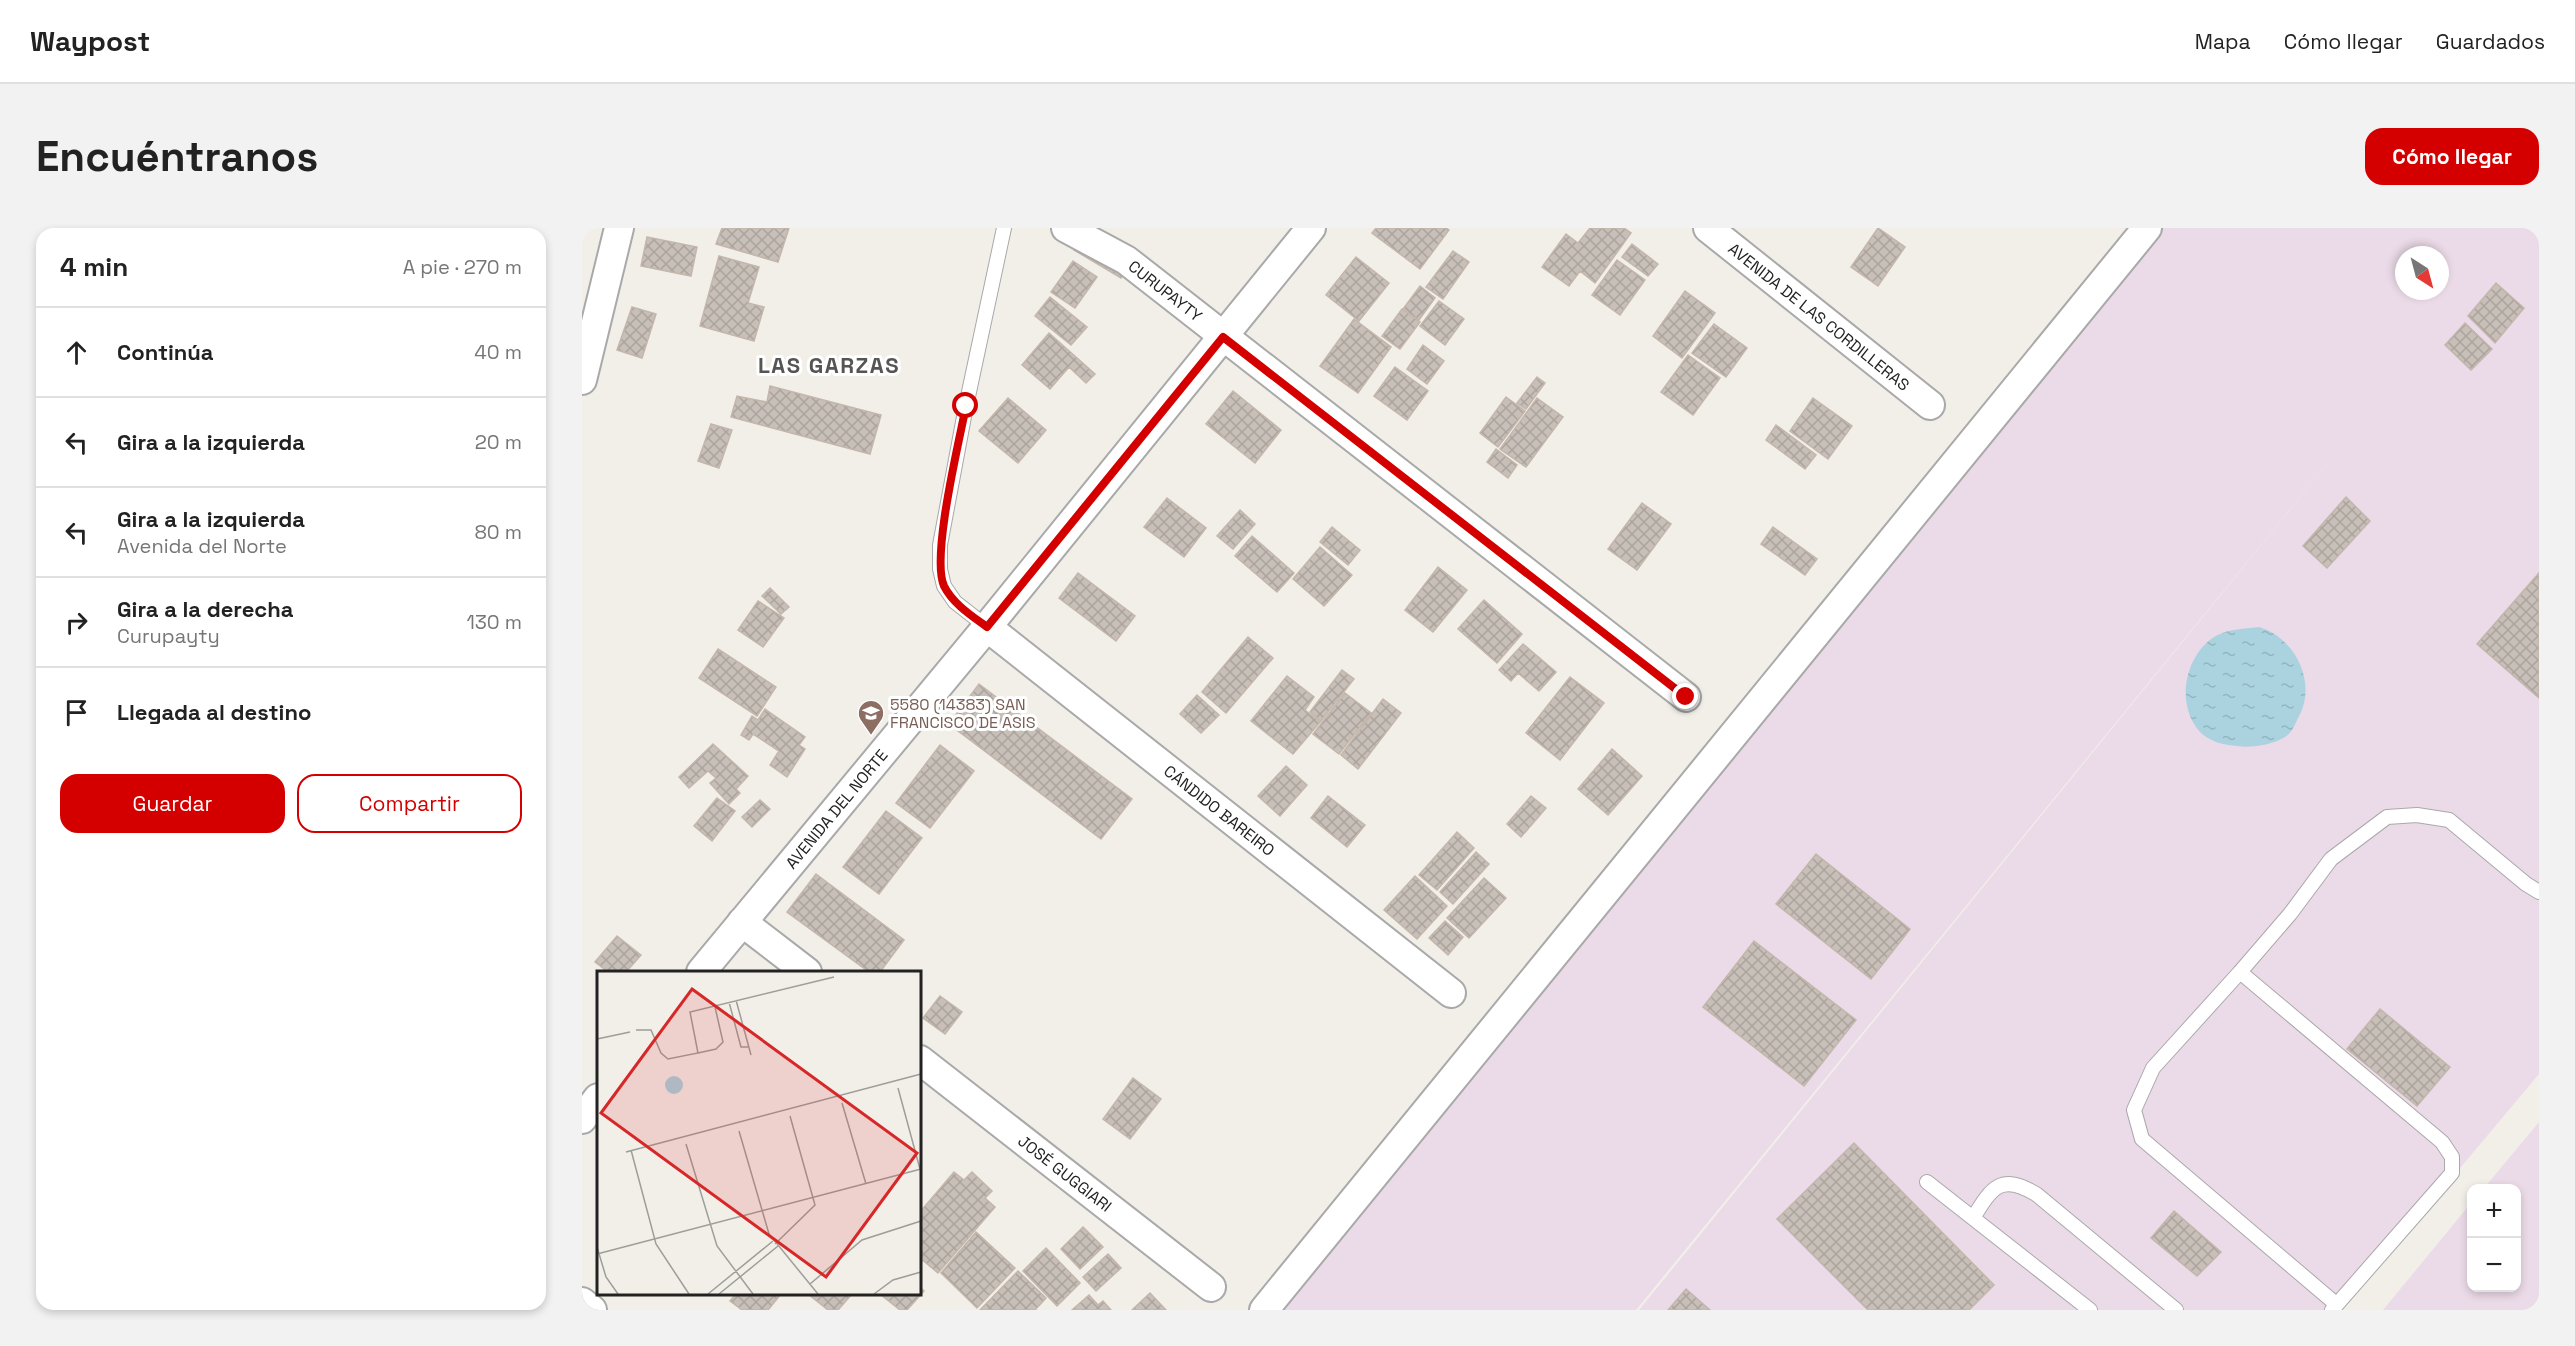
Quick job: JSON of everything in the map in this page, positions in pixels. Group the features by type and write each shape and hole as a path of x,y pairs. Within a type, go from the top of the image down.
{"street":[{"path":"582,380 619,228"},
{"name":"CURUPAYTY","path":"1066,228 1126,260 1686,697"},
{"name":"AVENIDA DEL NORTE","path":"702,971 987,627 1311,228"},
{"name":"AVENIDA DE LAS CORDILLERAS","path":"1708,228 1930,405"},
{"path":"1264,1310 2147,228"},
{"name":"CÁNDIDO BAREIRO","path":"987,627 1451,993"},
{"path":"742,922 806,971"},
{"name":"JOSÉ GUGGIARI","path":"921,1061 1211,1287"},
{"path":"582,1119 597,1099"},
{"path":"582,1302 592,1310"}],"lane":[{"path":"987,627 955,602 944,586 940,569 940,545 966,406 1004,228"},
{"path":"2240,972 2442,1142 2452,1157 2452,1173 2334,1307 2142,1139 2134,1110 2153,1068 2290,914 2331,859 2387,817 2417,815 2449,820 2526,884 2539,892"},
{"path":"1928,1182 2091,1310"},
{"path":"1973,1218 1984,1200 1999,1185 2017,1183 2036,1194 2176,1310"}],"shaded area":[{"path":"2136,228 2539,228 2539,1074 2341,1310 1639,1310 2359,425 1636,1310 1263,1310"},
{"path":"2539,1122 2539,1310 2383,1310 2467,1208 2467,1292 2521,1292 2521,1184 2487,1184"}],"water":[{"path":"2259,627 2284,641 2300,664 2306,691 2304,705 2291,731 2280,740 2249,747 2217,742 2200,732 2192,721 2186,696 2189,671 2202,648 2211,639 2234,630"}],"building":[{"path":"722,228 789,228 778,262 716,244"},
{"path":"1376,228 1446,228 1449,230 1420,269 1372,233"},
{"path":"1590,228 1624,228 1631,233 1595,283 1580,271 1569,286 1542,267 1566,234 1578,243"},
{"path":"1878,228 1905,247 1878,286 1851,267"},
{"path":"647,237 697,247 691,276 641,266"},
{"path":"1081,240 1128,268 1121,278 1074,250"},
{"path":"1632,244 1658,264 1648,276 1622,257"},
{"path":"1453,251 1469,262 1443,299 1426,287"},
{"path":"719,256 759,267 748,303 764,307 754,341 700,326"},
{"path":"1356,257 1389,283 1359,321 1326,295"},
{"path":"1617,260 1645,280 1620,315 1592,295"},
{"path":"1073,261 1097,277 1075,308 1051,292"},
{"path":"2496,283 2524,308 2495,343 2468,316"},
{"path":"1420,286 1435,298 1419,320 1403,309"},
{"path":"1685,291 1715,313 1682,358 1653,336"},
{"path":"1050,297 1087,327 1071,345 1035,316"},
{"path":"1439,301 1464,319 1445,345 1420,326"},
{"path":"632,307 656,314 642,358 617,350"},
{"path":"1402,309 1420,322 1400,349 1382,336"},
{"path":"1354,319 1391,347 1358,393 1320,366"},
{"path":"2465,323 2492,349 2471,370 2445,345"},
{"path":"1714,324 1747,348 1726,377 1692,353"},
{"path":"1049,333 1095,374 1086,383 1069,367 1050,389 1022,365"},
{"path":"1423,345 1444,361 1427,384 1407,369"},
{"path":"1688,355 1720,378 1693,415 1661,392"},
{"path":"1395,367 1428,391 1407,420 1374,396"},
{"path":"1537,377 1545,383 1526,409 1517,403"},
{"path":"770,386 881,415 870,454 731,417 737,396 767,402"},
{"path":"1233,391 1281,430 1255,463 1206,424"},
{"path":"1506,397 1525,411 1498,447 1480,433"},
{"path":"1008,398 1046,430 1018,463 979,431"},
{"path":"1537,398 1563,417 1526,467 1500,449"},
{"path":"1813,398 1852,426 1828,459 1790,431"},
{"path":"711,424 732,430 719,468 698,461"},
{"path":"1776,425 1816,455 1805,469 1766,440"},
{"path":"1496,449 1517,465 1508,478 1487,462"},
{"path":"2346,497 2370,521 2327,568 2303,546"},
{"path":"1167,498 1206,528 1184,557 1144,527"},
{"path":"1642,503 1671,524 1637,570 1608,549"},
{"path":"1240,510 1255,524 1233,549 1217,536"},
{"path":"1332,527 1360,550 1348,565 1320,542"},
{"path":"1773,527 1817,559 1805,575 1761,544"},
{"path":"1252,536 1294,573 1277,592 1235,556"},
{"path":"1320,547 1352,575 1324,606 1293,579"},
{"path":"1438,567 1467,590 1433,632 1405,610"},
{"path":"1078,573 1135,616 1116,641 1059,598"},
{"path":"2539,573 2539,698 2477,644"},
{"path":"770,588 789,607 781,614 762,596"},
{"path":"1484,600 1522,634 1497,663 1458,629"},
{"path":"758,601 784,618 763,647 738,630"},
{"path":"1248,637 1273,658 1226,713 1202,692"},
{"path":"1523,644 1556,672 1539,691 1518,673 1511,681 1499,670"},
{"path":"718,649 776,687 757,716 699,678"},
{"path":"1342,670 1354,679 1321,721 1310,712"},
{"path":"1287,676 1314,697 1305,710 1320,722 1293,754 1251,721"},
{"path":"1570,677 1604,703 1560,760 1526,733"},
{"path":"979,684 1132,799 1101,839 949,724"},
{"path":"1345,693 1371,713 1339,754 1313,734"},
{"path":"1197,695 1219,715 1201,733 1180,714"},
{"path":"1383,699 1401,713 1358,769 1341,755"},
{"path":"765,709 805,737 799,745 805,749 787,777 770,765 779,751 753,734 749,740 741,735 752,716 758,720"},
{"path":"713,744 748,776 736,789 740,793 729,804 710,783 716,778 708,771 689,788 679,777"},
{"path":"940,745 974,771 930,828 896,803"},
{"path":"1612,749 1642,776 1608,815 1578,789"},
{"path":"1286,766 1307,785 1280,816 1258,796"},
{"path":"1328,796 1365,825 1347,847 1311,818"},
{"path":"1531,796 1546,808 1521,837 1507,824"},
{"path":"717,798 735,811 712,841 694,826"},
{"path":"760,800 770,809 752,827 742,817"},
{"path":"886,811 922,838 879,894 843,867"},
{"path":"1457,832 1474,848 1437,890 1419,875"},
{"path":"1476,852 1489,864 1453,904 1440,892"},
{"path":"1816,854 1910,929 1871,979 1776,904"},
{"path":"816,874 904,940 881,971 868,971 787,912"},
{"path":"1415,876 1447,906 1417,939 1384,910"},
{"path":"1484,878 1506,898 1469,938 1447,918"},
{"path":"1445,921 1463,937 1448,955 1429,938"},
{"path":"617,936 641,955 627,971 607,971 595,962"},
{"path":"1754,941 1856,1020 1804,1086 1703,1007"},
{"path":"940,996 962,1012 945,1034 923,1018"},
{"path":"2380,1009 2450,1067 2417,1106 2347,1049"},
{"path":"1133,1078 1161,1099 1130,1139 1103,1119"},
{"path":"1854,1143 1994,1285 1969,1310 1868,1310 1777,1219"},
{"path":"954,1172 964,1180 972,1172 992,1191 985,1198 995,1207 938,1273 921,1259 921,1211"},
{"path":"2174,1211 2221,1252 2197,1276 2151,1238"},
{"path":"1083,1227 1103,1247 1080,1269 1061,1249"},
{"path":"976,1232 1015,1268 977,1308 941,1273"},
{"path":"1046,1248 1080,1283 1057,1306 1023,1271"},
{"path":"1108,1254 1121,1268 1096,1291 1083,1277"},
{"path":"1018,1271 1046,1298 1035,1310 980,1310"},
{"path":"1686,1289 1710,1310 1668,1310"},
{"path":"1150,1293 1166,1310 1132,1310"},
{"path":"735,1295 780,1295 768,1310 742,1310 730,1301"},
{"path":"809,1295 851,1295 838,1310 828,1310"},
{"path":"881,1295 920,1295 907,1310 900,1310"},
{"path":"1089,1295 1098,1305 1103,1301 1111,1310 1072,1310"}],"place":[{"name":"5580 (14383) SAN FRANCISCO DE ASIS","path":"871,736"}],"district":[{"name":"LAS GARZAS","path":"829,365"}],"route":[{"path":"966,406 940,545 940,569 944,586 955,602 987,627 1223,337 1686,697"}]}
